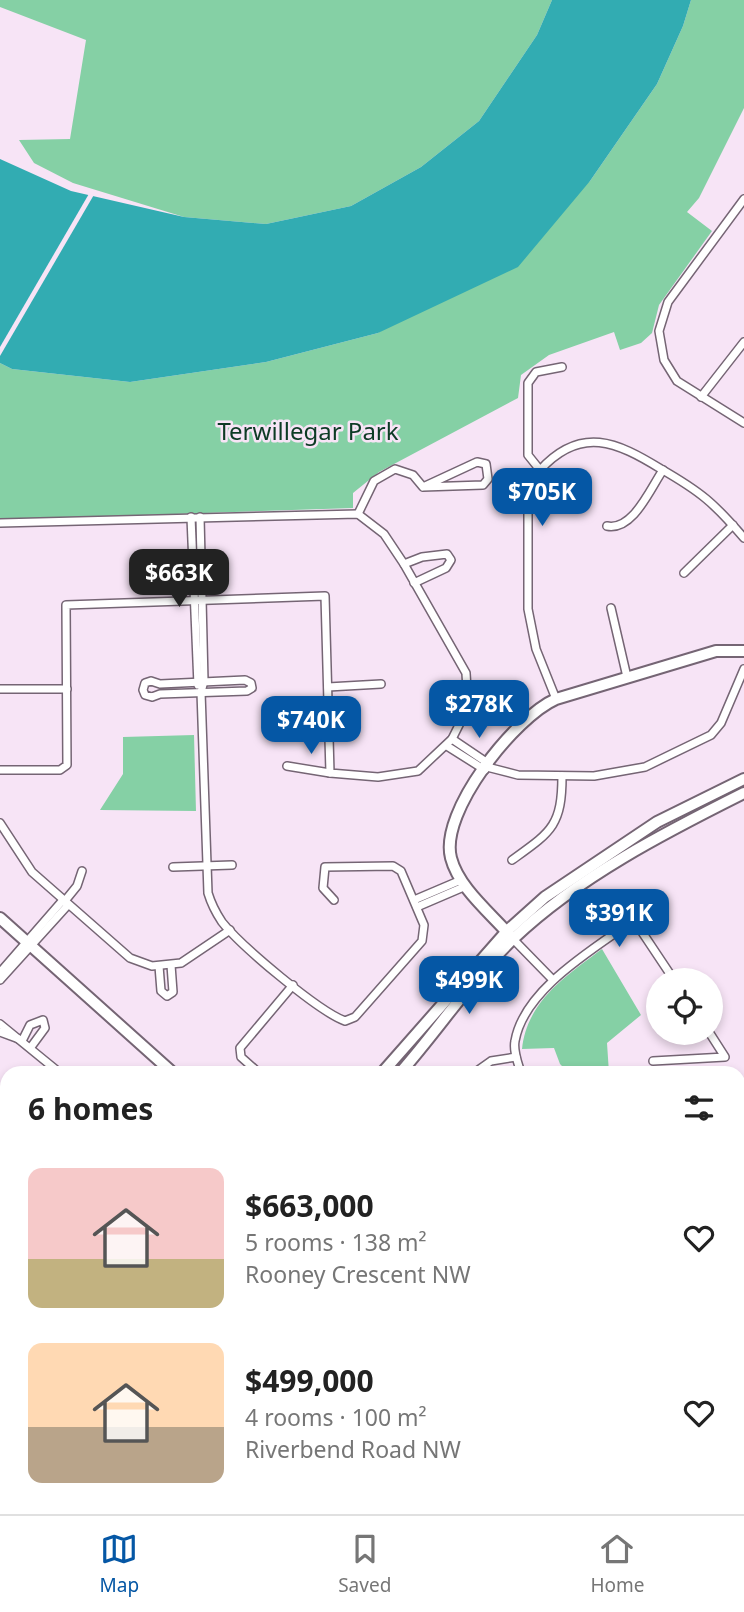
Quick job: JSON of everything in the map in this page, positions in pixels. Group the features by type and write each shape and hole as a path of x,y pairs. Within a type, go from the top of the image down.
{"main road":[{"path":"510,935 464,883 451,860 450,829 458,810 522,720 556,699 716,651 744,651"},
{"path":"388,1066 545,897 657,822 744,779"},
{"path":"406,1066 510,935 666,831 744,793"},
{"path":"0,918 165,1066"}],"street":[{"path":"744,200 668,302 661,318 659,336 662,352 672,374 701,397 744,423"},
{"path":"701,397 744,342"},
{"path":"540,470 528,455 528,383 536,372 562,367"},
{"path":"556,699 536,649 528,609 528,499 540,470 561,451 593,442 623,446 705,495 744,538"},
{"path":"477,462 486,464 488,479 484,485 423,487 477,462"},
{"path":"358,514 374,481 395,469 413,475 423,487"},
{"path":"607,526 618,527 628,521 663,470"},
{"path":"0,523 358,514 384,534 466,673 468,707 450,742 418,771 378,778 287,766"},
{"path":"191,517 197,599 206,865 210,899 230,930 293,985 345,1021 355,1017 423,939 425,929 401,871 396,867 331,865 324,869 322,880 323,888 334,900"},
{"path":"197,599 200,517"},
{"path":"684,573 733,525"},
{"path":"404,564 422,556 447,554 451,560 446,568 414,583"},
{"path":"0,771 66,768 66,605 325,596 331,773"},
{"path":"611,608 627,677"},
{"path":"450,742 487,767 518,775 562,776 626,772 711,736 721,723 744,669"},
{"path":"245,680 251,682 252,688 247,691 160,694 152,697 145,695 143,690 145,683 151,681 160,684 200,681 245,680"},
{"path":"328,687 381,684"},
{"path":"0,689 67,689"},
{"path":"512,860 543,838 555,825 561,809 562,776"},
{"path":"0,823 26,866 130,958 159,966 171,965 192,957 230,930"},
{"path":"173,867 232,865"},
{"path":"0,980 3,969 30,944 65,902 77,886 82,871"},
{"path":"415,903 464,883"},
{"path":"519,1066 514,1043 529,1009 553,980 634,920 666,968"},
{"path":"510,935 553,980"},
{"path":"159,966 161,991 167,996 173,992 171,965"},
{"path":"251,1066 241,1057 240,1048 293,985"},
{"path":"21,1040 30,1025 43,1020 45,1028 31,1047"},
{"path":"0,1024 51,1066"},
{"path":"0,1032 21,1040"},
{"path":"653,1060 725,1057 717,1045"},
{"path":"484,1066 491,1061 516,1057"}],"green space":[{"path":"0,0 552,0 537,35 479,121 421,167 351,206 266,224 184,217 73,183 34,163 19,140 70,139 86,40 0,7"},
{"name":"Terwillegar Park","path":"691,0 744,0 744,108 699,198 687,212 712,231 659,305 652,333 641,343 620,350 614,332 549,355 521,375 518,398 379,472 353,493 353,508 0,520 0,363 12,369 130,382 266,362 378,333 590,181 657,84 683,26"},
{"path":"194,735 196,811 100,810 123,774 123,737"},
{"path":"602,949 641,1015 607,1043 609,1066 562,1066 554,1048 522,1049 525,1032 540,1003 575,969"}],"water":[{"path":"552,0 691,0 683,26 657,84 590,181 518,267 378,333 266,362 130,382 12,369 0,363 0,159 71,191 184,217 266,224 351,206 421,167 479,121 537,35"}],"pier":[{"path":"90,192 95,193 0,356 0,347"}]}
